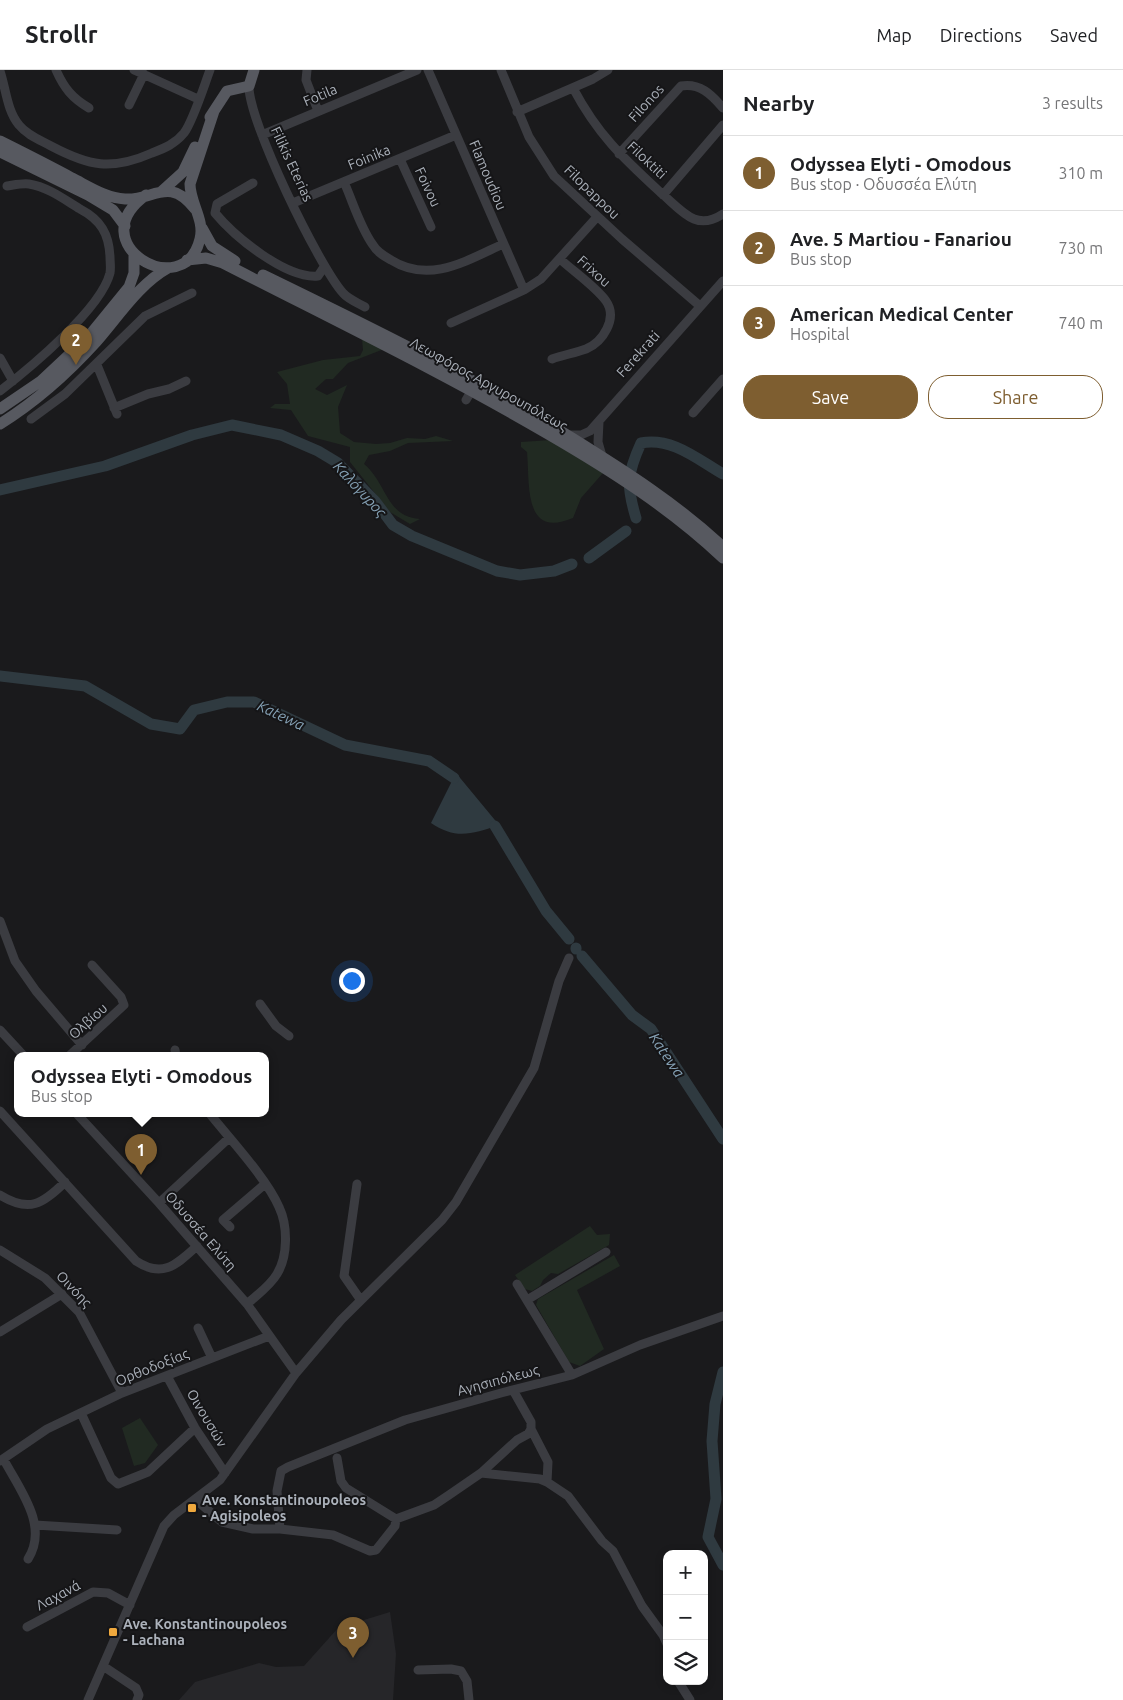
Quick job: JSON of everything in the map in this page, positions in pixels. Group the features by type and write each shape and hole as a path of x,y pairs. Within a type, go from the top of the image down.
{"main road":[{"name":"Filikis Eterias","path":"249,86 254,70"},
{"path":"162,191 182,172 214,111 227,91 249,86"},
{"path":"214,111 190,184 190,192 202,228 212,246 225,260"},
{"path":"0,141 106,195 126,200 162,191 176,193 188,201 197,212"},
{"path":"0,152 105,205 113,210 125,226"},
{"path":"0,409 41,381 89,336 129,287 134,272 134,255 127,241 125,226 128,213 136,202 146,195"},
{"path":"187,260 195,251 200,240 202,228"},
{"path":"134,255 145,263 157,268 170,268"},
{"path":"0,424 52,386 90,348 149,282 170,268 187,260 206,258 225,260"},
{"name":"Λεωφόρος Αργυρουπόλεως","path":"225,260 469,395 602,461"},
{"name":"Λεωφόρος Αργυρουπόλεως","path":"225,260 432,359 568,436 723,546"},
{"name":"Λεωφόρος Αργυρουπόλεως","path":"655,496 723,558"}],"street":[{"path":"56,70 65,90 89,108"},
{"path":"134,70 198,100"},
{"path":"1,71 11,111 19,126 33,137 65,153 100,165 114,165 134,161 173,144 185,132 210,70"},
{"path":"307,70 306,80 318,111"},
{"name":"Fotila","path":"262,136 417,70"},
{"name":"Flamoudiou","path":"428,70 524,290"},
{"name":"Filopappou","path":"501,70 517,112 538,154 554,176 597,217 700,306"},
{"path":"517,112 573,88 608,70"},
{"path":"129,106 144,74"},
{"name":"Filonos","path":"619,154 682,86 692,84 702,88 723,108"},
{"name":"Filikis Eterias","path":"249,86 253,113 262,136 324,267 344,294 365,307"},
{"name":"Filoktiti","path":"573,88 600,134 664,195 692,218 709,221 723,214"},
{"path":"664,195 723,125"},
{"name":"Foinika","path":"293,203 456,135"},
{"name":"Foivou","path":"400,159 432,227"},
{"path":"344,182 373,246 400,266 415,270 436,270 454,267 503,244"},
{"path":"253,183 217,204 215,213 228,229 254,250 306,277 318,276 324,267"},
{"path":"0,391 73,327 99,294 110,272 109,243 103,227 90,214 46,189 28,184 7,186"},
{"path":"451,323 524,290 541,278 597,217"},
{"name":"Frixou","path":"552,359 587,348 595,343 606,331 611,320 611,311 606,301 560,259"},
{"name":"Ferekrati","path":"568,436 580,435 590,431 723,281"},
{"path":"31,419 65,394 97,365 109,350 145,316 192,293"},
{"path":"0,358 12,381"},
{"path":"97,365 115,411 148,394 169,389 186,381"},
{"path":"693,413 721,384"},
{"path":"598,422 598,442 602,461"},
{"path":"0,921 15,961 36,991 82,1045"},
{"path":"88,1700 164,1526 174,1515 211,1488 225,1473 296,1373 360,1299 442,1220 456,1202 534,1068 560,981 569,958"},
{"name":"Ολβίου","path":"74,1052 124,1005 121,997 92,965"},
{"path":"260,1004 276,1026 289,1036"},
{"path":"0,1030 20,1052"},
{"path":"0,1111 136,1261 148,1268 163,1269 171,1267 197,1246"},
{"name":"Οδυσσέα Ελύτη","path":"80,1117 159,1203 247,1304 296,1373"},
{"path":"212,1117 265,1184 279,1206 283,1220 285,1247 277,1274 247,1304"},
{"path":"159,1203 229,1138"},
{"path":"0,1195 20,1204 36,1205 47,1200 65,1182"},
{"path":"230,1227 223,1220 265,1184"},
{"path":"357,1184 344,1276 360,1299"},
{"name":"Οινόης","path":"0,1250 30,1268 62,1294 86,1322 122,1393"},
{"path":"527,1300 606,1252"},
{"path":"517,1284 572,1376"},
{"path":"0,1332 62,1294"},
{"name":"Αγησιπόλεως","path":"280,1529 277,1491 281,1470 405,1420 572,1376 640,1345 723,1316"},
{"path":"198,1328 212,1358"},
{"name":"Ορθοδοξίας","path":"2,1461 48,1429 81,1412 122,1393 269,1336"},
{"name":"Οινουσών","path":"167,1376 195,1428 225,1473"},
{"path":"513,1390 531,1422 548,1462 550,1469 547,1482"},
{"path":"81,1412 111,1478 118,1484 148,1472 195,1428"},
{"path":"396,1519 434,1504 481,1473 517,1440 528,1434 532,1428"},
{"path":"337,1458 341,1481 346,1488 396,1519"},
{"path":"2,1461 28,1505 35,1525 35,1547 28,1559"},
{"path":"481,1473 547,1482 568,1496 602,1541 613,1551 642,1606 665,1640"},
{"path":"195,1499 222,1522 253,1529 280,1529 332,1535 370,1551 376,1550 395,1526 396,1519"},
{"path":"35,1525 117,1530"},
{"name":"Λαχανά","path":"27,1627 94,1592 108,1593 130,1605"},
{"path":"103,1666 136,1688 139,1695 137,1700"},
{"path":"418,1670 451,1669 461,1671 467,1681 469,1700"},
{"path":"681,1685 690,1700"}],"shaded area":[{"path":"362,339 384,349 348,363 333,379 326,379 315,389 327,395 347,385 338,407 340,433 354,442 376,444 390,443 407,438 425,439 436,436 453,441 408,443 390,451 369,455 364,464 378,480 393,506 409,517 420,519 410,524 390,512 350,462 350,447 308,436 291,410 270,408 275,404 290,404 287,384 277,372 323,360 360,356 363,350"},
{"path":"551,440 603,473 581,498 573,518 557,523 545,521 537,515 532,505 527,452 521,447 521,442"},
{"path":"456,773 499,825 464,834 448,832 431,823"},
{"path":"590,1226 597,1235 610,1234 609,1245 558,1274 551,1273 543,1280 540,1286 532,1291 525,1289 515,1275"},
{"path":"614,1255 620,1266 577,1290 604,1349 580,1366 569,1362 536,1305 538,1299"},
{"path":"140,1418 158,1445 145,1463 134,1466 122,1428"},
{"path":"390,1612 396,1654 393,1700 179,1700 195,1682 259,1663 276,1667 304,1666 338,1628"}],"waterway":[{"name":"Καλόγυρος","path":"0,490 105,466 192,435 232,425 281,435 318,451 338,463 375,501 393,525 412,536 497,571 520,575 554,571 572,564"},
{"name":"Καλόγυρος","path":"636,518 629,488 633,463 641,443 652,442 674,446 723,474"},
{"name":"Καλόγυρος","path":"589,558 626,531"},
{"name":"Katewa","path":"0,676 85,686 151,724 180,729 194,710 227,702 254,702 345,745 429,761 454,778"},
{"name":"Katewa","path":"495,826 546,911 569,939"},
{"name":"Katewa","path":"582,956 632,1015 651,1029 723,1139"},
{"name":"Katewa","path":"723,1372 715,1404 712,1441 716,1499 708,1537 723,1565"}],"place":[{"name":"Ave. 5 Martiou - Fanariou","path":"76,365"},
{"name":"Odyssea Elyti - Omodous","path":"141,1175"},
{"name":"Ave. Konstantinoupoleos - Agisipoleos","path":"192,1508"},
{"name":"Ave. Konstantinoupoleos - Lachana","path":"113,1632"},
{"name":"American Medical Center","path":"353,1658"}]}
